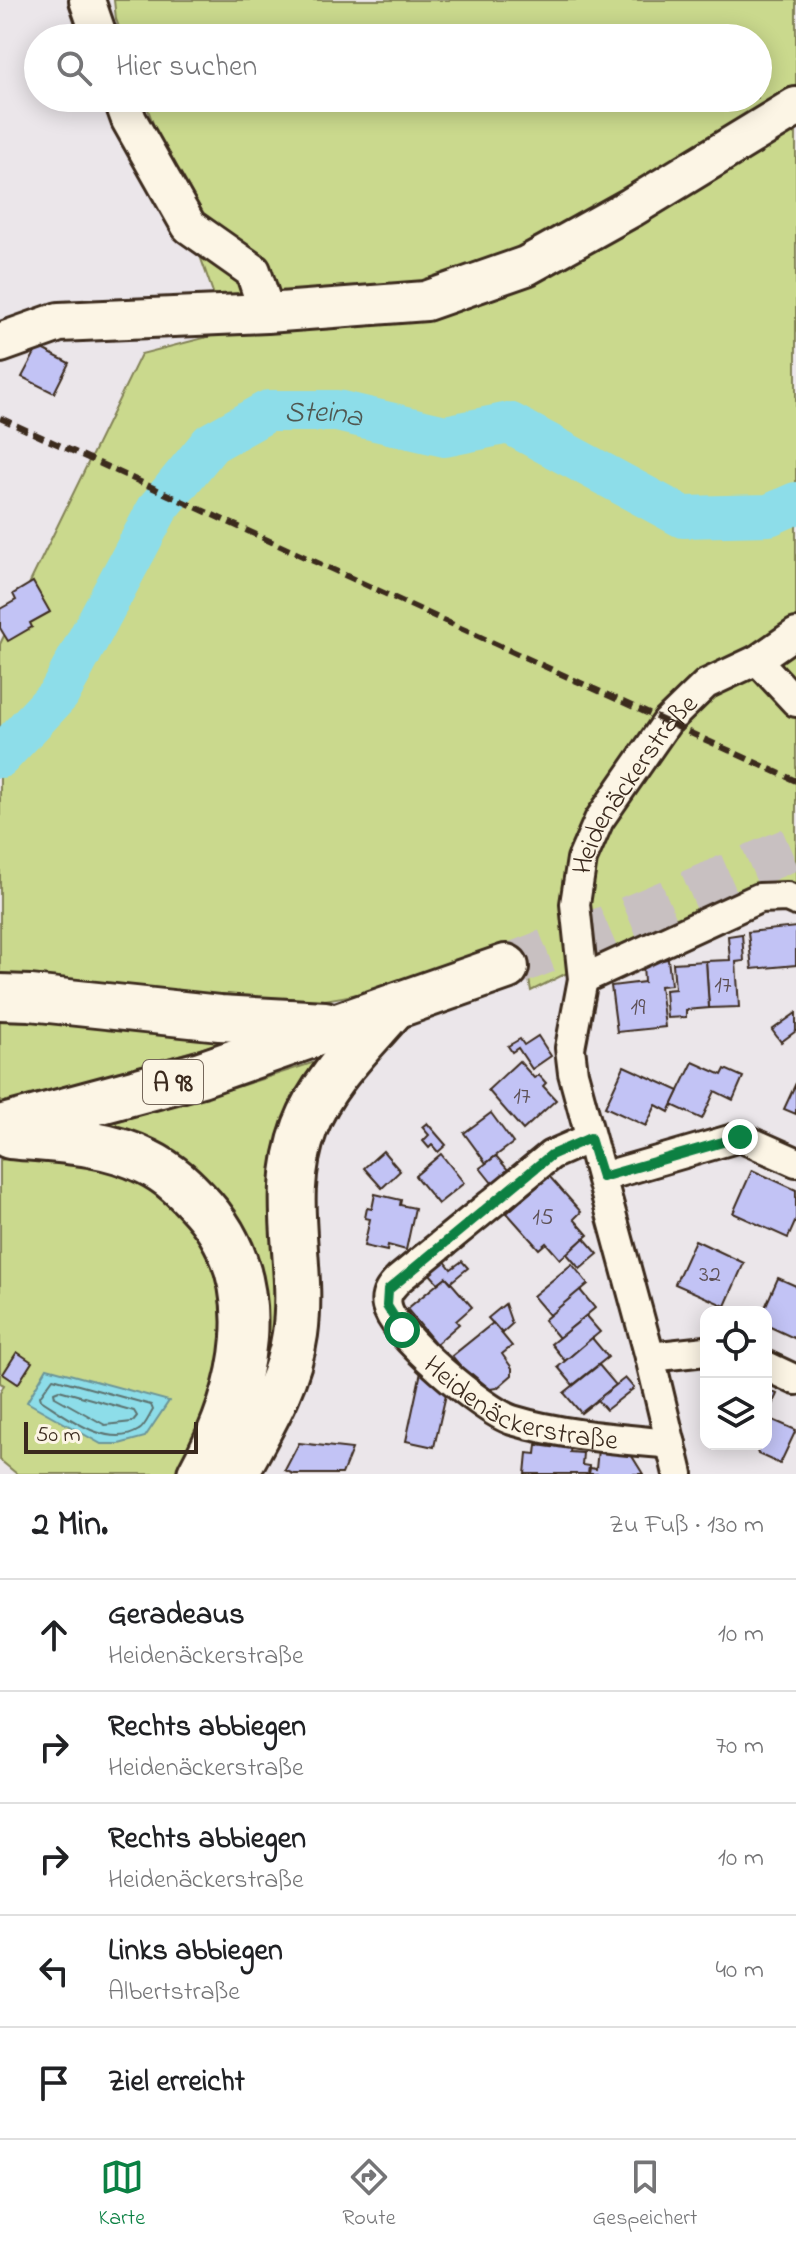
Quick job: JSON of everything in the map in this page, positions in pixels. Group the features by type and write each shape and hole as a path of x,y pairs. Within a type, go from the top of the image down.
{"highway":[{"name":"A 98","path":"0,1128 201,1074 506,967"},
{"path":"0,997 220,1018 343,1025"},
{"path":"235,1474 275,1400 289,1363 295,1333 297,1301 292,1205 302,1135 316,1102 348,1059 394,1007"},
{"path":"0,1135 108,1148 147,1161 181,1183 210,1216 229,1247 242,1285 246,1328 242,1368 231,1407 200,1474"}],"main road":[{"path":"0,343 59,322 267,313 426,301 526,266 632,207 796,107"}],"street":[{"path":"87,0 95,24"},
{"path":"126,112 189,226 253,271 267,313"},
{"name":"Heidenäckerstraße","path":"678,1474 650,1357 573,1073 570,1048 583,979 575,904 582,859 599,820 667,722 706,684 757,660 796,633"},
{"path":"757,660 796,702"},
{"path":"583,979 759,898 787,897 796,901"},
{"path":"602,1177 740,1137 796,1162"},
{"name":"Heidenäckerstraße","path":"590,1138 551,1155 479,1212 388,1290 387,1306 402,1330 437,1367 487,1408 511,1420 607,1438 671,1444"},
{"path":"650,1357 700,1352"},
{"path":"772,1369 796,1380"}],"green space":[{"path":"114,0 796,0 796,889 605,954 531,991 522,939 465,963 404,983 342,997 280,1006 0,984 0,644 141,354 227,332 149,112 772,112 772,24 118,24"},
{"path":"0,1017 242,1040 224,1042 0,1106"},
{"path":"337,1055 283,1316 240,1445 256,1289 97,1127"},
{"path":"17,1157 77,1158 161,1187 220,1264 233,1343 184,1474 17,1474 0,1460 0,1393 4,1385 0,1383 0,1160"}],"water":[{"path":"47,1368 169,1401 145,1437 119,1444 101,1444 27,1402"}],"building":[{"path":"38,347 69,363 54,393 22,377"},
{"path":"33,582 50,612 8,641 0,628 0,609 16,600 13,594"},
{"path":"796,927 796,965 752,969 748,932"},
{"path":"742,934 744,961 736,962 739,1007 709,1008 706,961 730,960 728,936"},
{"path":"668,959 671,985 660,986 665,1027 617,1032 611,986 644,982 643,963"},
{"path":"706,961 709,1008 686,1010 686,1017 667,1018 665,990 675,989 673,963"},
{"path":"796,1013 796,1031 781,1042 772,1030"},
{"path":"538,1036 551,1056 532,1069 518,1048 512,1052 508,1046 520,1039 524,1045"},
{"path":"519,1061 534,1078 539,1075 546,1083 543,1086 556,1100 523,1130 488,1090"},
{"path":"693,1062 722,1075 725,1069 743,1077 733,1100 715,1091 702,1119 672,1105"},
{"path":"624,1066 679,1091 669,1112 656,1105 646,1126 605,1107"},
{"path":"796,1083 796,1114 784,1109"},
{"path":"491,1113 513,1143 486,1163 464,1133"},
{"path":"427,1123 446,1145 438,1152 423,1141 429,1135 422,1127"},
{"path":"383,1151 400,1171 382,1188 364,1168"},
{"path":"441,1154 464,1183 438,1204 415,1176"},
{"path":"496,1156 509,1171 492,1183 480,1168"},
{"path":"752,1170 796,1190 796,1220 788,1238 733,1213"},
{"path":"549,1176 581,1212 574,1219 588,1235 560,1259 546,1243 539,1249 507,1213"},
{"path":"375,1194 401,1200 400,1205 415,1208 406,1250 388,1245 387,1251 364,1246 370,1219 365,1218 367,1208 372,1209"},
{"path":"584,1238 598,1254 580,1269 567,1254"},
{"path":"695,1240 744,1263 725,1306 675,1284"},
{"path":"444,1260 451,1269 462,1261 468,1268 451,1282 446,1277 438,1283 429,1273"},
{"path":"572,1264 588,1284 550,1316 533,1296"},
{"path":"446,1277 472,1307 456,1321 459,1324 436,1344 407,1309"},
{"path":"778,1278 796,1286 796,1339 772,1328 772,1306 766,1306"},
{"path":"580,1290 595,1308 559,1338 544,1320"},
{"path":"505,1304 512,1324 502,1333 488,1318"},
{"path":"586,1316 600,1332 565,1361 551,1344"},
{"path":"493,1323 512,1346 502,1354 512,1368 512,1375 497,1388 490,1389 472,1374 468,1375 452,1356"},
{"path":"592,1338 608,1357 573,1385 558,1367"},
{"path":"17,1352 32,1362 18,1384 3,1374"},
{"path":"599,1365 616,1385 581,1413 564,1393"},
{"path":"422,1367 447,1390 434,1447 406,1441"},
{"path":"625,1378 634,1388 606,1410 597,1400"},
{"path":"772,1420 796,1430 780,1464 758,1454 757,1450 772,1450"},
{"path":"299,1443 352,1449 342,1474 293,1474 285,1470"},
{"path":"552,1443 571,1446 570,1452 583,1453 582,1465 589,1466 588,1474 525,1474 527,1453 536,1454 537,1445 552,1447"},
{"path":"598,1449 630,1453 643,1474 589,1474 590,1468 596,1469"}],"waterway":[{"name":"Steina","path":"0,757 59,694 158,508 211,443 268,411 337,411 445,436 509,423 683,517 769,515 796,503"}],"tunnel":[{"path":"506,967 796,847"}],"railway":[{"path":"0,418 796,781"}],"route":[{"path":"402,1330 387,1306 388,1290 551,1155 590,1138 602,1177 740,1137"}]}
